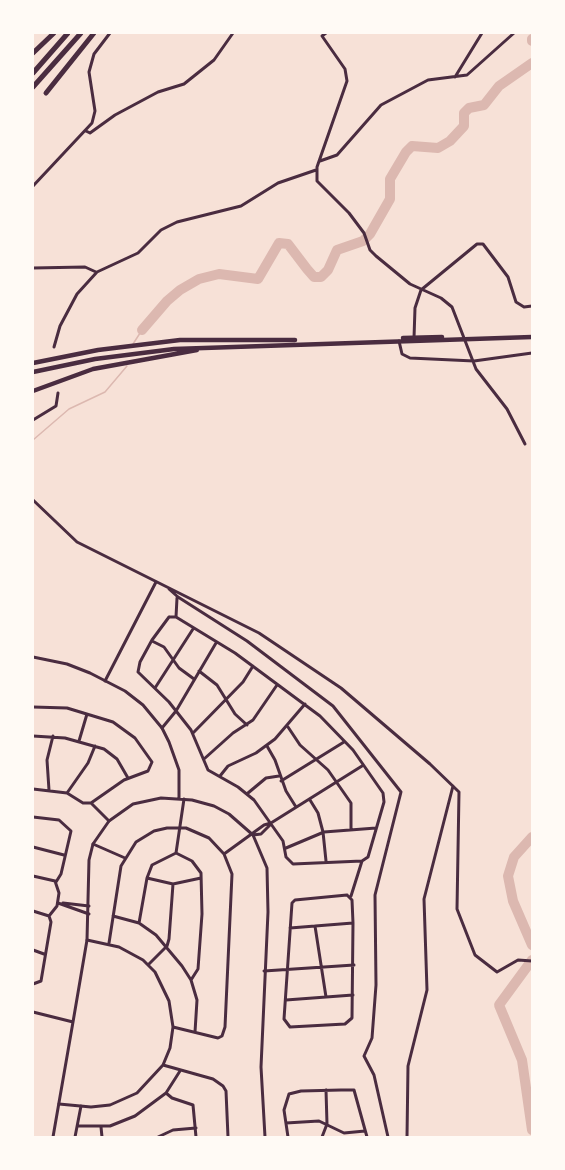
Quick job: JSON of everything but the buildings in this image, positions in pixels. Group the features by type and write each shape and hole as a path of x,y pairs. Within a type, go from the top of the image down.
{"highway":[{"path":"33,53 54,33"},
{"path":"33,73 68,33"},
{"path":"33,87 81,33"},
{"path":"46,93 94,33"},
{"path":"34,363 90,351 180,340 532,335"},
{"path":"33,372 134,353 223,346 532,335"},
{"path":"33,391 71,376 121,363 223,346"}],"street":[{"path":"33,186 86,131 95,111 89,72 94,54 111,33"},
{"path":"86,131 90,133 115,115 158,92 184,84 214,60 233,33"},
{"path":"326,33 322,36 345,69 347,81 316,170 317,181 349,213 364,233 376,256 421,290 447,302 458,318 476,369 507,409 525,444"},
{"path":"455,77 482,33"},
{"path":"320,161 337,155 381,105 428,80 467,75 514,33"},
{"path":"54,347 60,326 77,294 97,272 138,253 161,230 177,222 241,206 278,183 316,170"},
{"path":"414,338 415,308 421,290 477,244 483,244 508,277 516,302 524,307 532,306"},
{"path":"33,268 85,267 97,272"},
{"path":"399,341 400,350 405,357 474,361 532,353"},
{"path":"33,420 56,406 58,393"},
{"path":"33,500 77,542 259,633 341,688 453,786 459,792 457,909 475,955 497,972 518,960 532,961"},
{"path":"105,681 156,582"},
{"path":"167,586 177,597 248,641 333,706 401,792 375,895 376,985 372,1038 364,1056 374,1075 388,1137"},
{"path":"176,617 177,597"},
{"path":"176,617 193,628 253,666 305,704 344,742 383,793 384,802 368,857 362,861 293,864 286,858 286,848 271,824 248,794 208,770 193,733 176,710 141,676 138,668 165,620 176,617"},
{"path":"155,688 193,628"},
{"path":"152,640 174,658 179,668 194,679"},
{"path":"162,728 176,710 216,643"},
{"path":"33,657 75,666 105,681 138,701 162,728 178,770 182,799 176,853"},
{"path":"193,733 243,682 253,666"},
{"path":"199,671 212,680 247,725"},
{"path":"204,759 233,733 247,725 267,702 277,685"},
{"path":"220,776 228,766 267,746 288,727 305,704"},
{"path":"33,707 54,706 87,713 124,729 146,751 152,762 146,772 128,778 102,793 91,803 83,803 67,793 33,789"},
{"path":"79,741 87,713"},
{"path":"288,727 300,745 336,782 351,802 351,829"},
{"path":"33,736 53,736 79,741 111,753 128,778"},
{"path":"49,790 47,760 53,736"},
{"path":"281,781 344,742"},
{"path":"67,793 88,763 95,746"},
{"path":"267,746 275,760 281,781 296,807"},
{"path":"224,854 253,835 256,830 271,824 362,766"},
{"path":"248,794 266,778 279,776"},
{"path":"407,1137 408,1066 427,990 424,899 453,786"},
{"path":"53,1137 87,940 88,867 93,844 109,820 127,807 144,800 182,799 214,806 229,813 253,835 262,852 268,883 261,1066 265,1137"},
{"path":"309,799 318,813 323,832 326,861"},
{"path":"91,803 109,820"},
{"path":"33,817 54,818 70,829 72,834 64,855 62,874 56,882 58,903 49,916"},
{"path":"109,943 117,879 125,858 136,842 148,834 167,828 180,828 202,834 224,854 232,874 225,1033 218,1038 173,1027"},
{"path":"286,848 323,832 376,828"},
{"path":"93,844 125,858"},
{"path":"33,847 64,855"},
{"path":"139,923 147,878 152,865 176,853"},
{"path":"176,853 192,861 201,873 202,914 198,969 191,980"},
{"path":"351,896 295,900 290,910 285,1024 294,1028 345,1024 352,1018 354,965 351,896 362,861"},
{"path":"33,876 56,882"},
{"path":"147,878 173,884 201,878"},
{"path":"148,965 166,946 171,934 173,884"},
{"path":"58,903 89,906"},
{"path":"58,903 89,914"},
{"path":"33,911 49,916"},
{"path":"33,984 41,981 51,922 49,916"},
{"path":"113,916 139,923 166,946 191,980 197,1000 195,1032"},
{"path":"290,928 353,923"},
{"path":"315,926 326,997"},
{"path":"59,1104 110,1105 127,1098 146,1085 163,1065 170,1048 173,1027 169,1001 163,985 148,965 129,952 109,943 87,940"},
{"path":"33,950 44,954"},
{"path":"264,971 354,965"},
{"path":"286,1000 353,995"},
{"path":"33,1012 73,1022"},
{"path":"163,1065 213,1079 223,1086 226,1091 228,1137"},
{"path":"78,1126 101,1127 135,1116 166,1093 180,1071"},
{"path":"322,1137 327,1125 326,1090"},
{"path":"288,1137 284,1110 289,1094 326,1090 354,1090 367,1137"},
{"path":"166,1093 172,1098 193,1105 196,1137"},
{"path":"75,1137 81,1106"},
{"path":"286,1123 319,1121 344,1133 365,1131"},
{"path":"101,1127 102,1137"},
{"path":"158,1137 173,1130 196,1128"}],"waterway":[{"path":"142,330 167,301 199,279 219,274 258,279 279,243 288,244 314,277 321,277 328,270 337,250 363,241 370,234 390,199 390,179 406,152 412,146 438,148 450,141 464,126 464,113 469,108 484,105 499,86 532,63"},
{"path":"133,344 142,330"},
{"path":"33,440 69,409 105,392 127,366"},
{"path":"532,837 514,857 508,876 513,901 532,945"},
{"path":"532,960 499,1005 522,1060 532,1130"}]}
